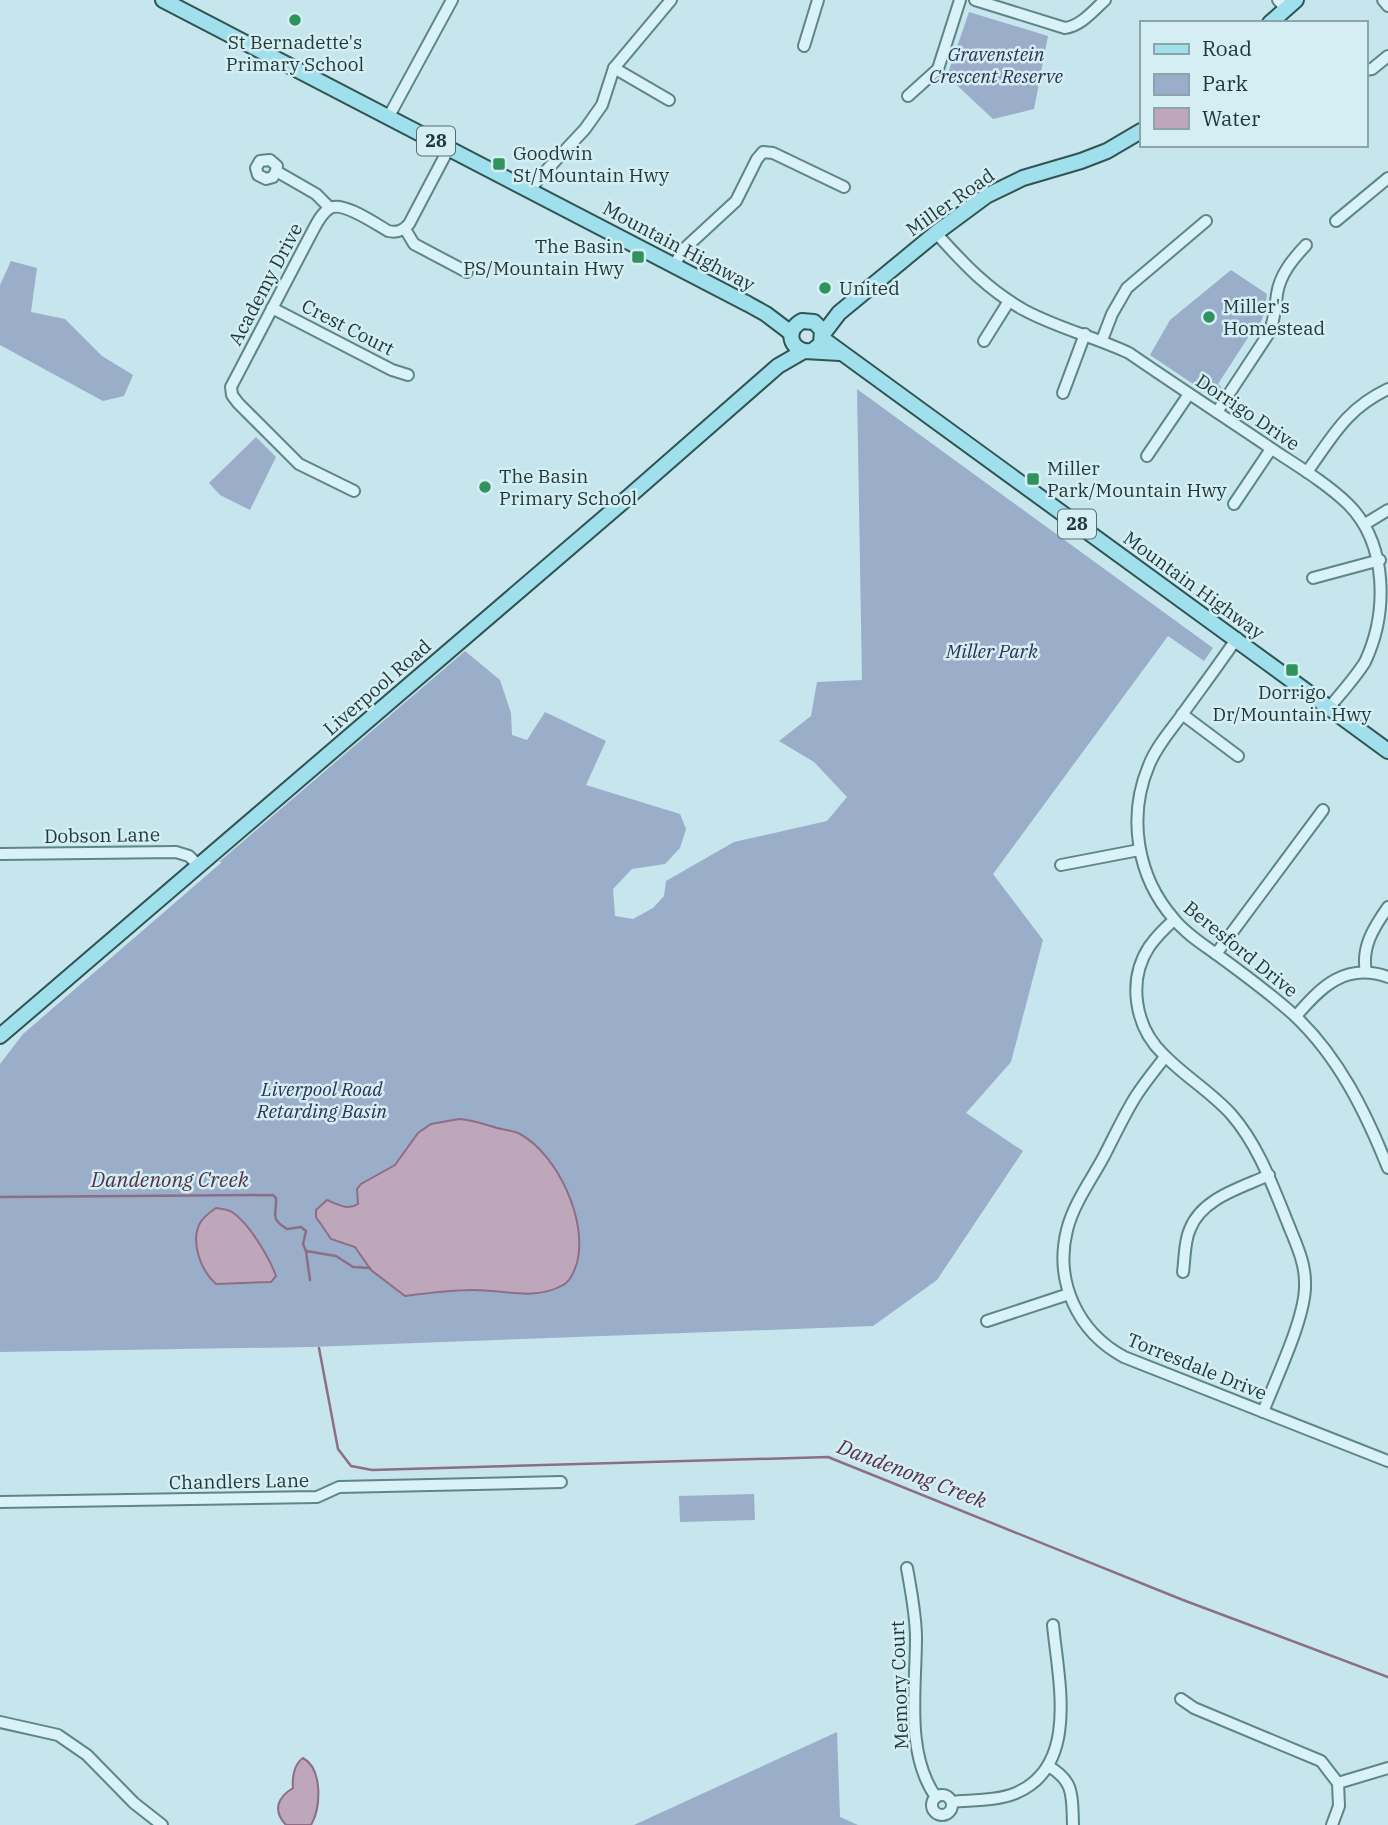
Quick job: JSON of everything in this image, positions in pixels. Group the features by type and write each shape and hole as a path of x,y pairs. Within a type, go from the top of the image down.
{"main road":[{"name":"Mountain Highway","path":"163,0 674,265 793,331"},
{"path":"1272,21 1287,3"},
{"name":"Miller Road","path":"820,332 936,233 986,196 1023,178 1107,151 1140,132"},
{"path":"793,331 809,320 820,332 817,348 808,351"},
{"name":"28","path":"793,331 793,345 808,351"},
{"name":"Liverpool Road","path":"778,366 793,331"},
{"name":"Mountain Highway","path":"820,332 842,353 1153,580 1237,638 1388,751"},
{"path":"808,351 842,353"},
{"name":"Liverpool Road","path":"0,1035 778,366 808,351"}],"street":[{"path":"389,116 452,0"},
{"path":"530,190 597,113 614,68 671,0"},
{"path":"804,46 818,0"},
{"path":"908,96 938,69 960,0"},
{"path":"975,0 1065,28 1080,22 1105,0"},
{"path":"1383,0 1388,6"},
{"path":"1367,70 1372,69 1388,56"},
{"path":"614,68 669,100"},
{"path":"276,171 316,194 330,208 344,207 388,231 396,232 410,224 449,148"},
{"path":"674,265 684,249 736,201 763,152 773,153 844,187"},
{"path":"1336,222 1388,178"},
{"name":"Academy Drive","path":"330,208 315,227 231,387 233,395 299,464 354,491"},
{"path":"1102,340 1112,314 1127,288 1206,221"},
{"path":"405,229 414,244 467,272"},
{"name":"Dorrigo Drive","path":"936,233 967,268 1009,301 1042,319 1102,340 1129,353 1307,472 1350,506 1365,524 1385,573 1385,628 1364,663 1329,708"},
{"path":"1217,412 1269,333 1274,321 1281,280 1291,262 1306,245"},
{"path":"984,341 1009,301"},
{"name":"Crest Court","path":"272,308 392,370 408,375"},
{"path":"1063,393 1085,334"},
{"path":"1307,472 1345,417 1360,404 1388,388"},
{"path":"1147,456 1189,394"},
{"path":"1234,504 1271,449"},
{"path":"1365,524 1388,510"},
{"path":"1313,578 1380,560"},
{"name":"Beresford Drive","path":"1237,638 1164,738 1149,764 1139,798 1139,850 1158,898 1174,920 1296,1017 1337,1066 1356,1097 1388,1168"},
{"path":"1182,714 1238,756"},
{"path":"1216,954 1323,810"},
{"path":"1061,864 1139,850"},
{"name":"Dobson Lane","path":"0,855 176,852 189,856 199,866"},
{"path":"1366,972 1364,964 1367,944 1374,927 1388,907"},
{"path":"1174,920 1148,948 1141,964 1137,982 1140,1021 1154,1045 1165,1057 1209,1091 1232,1115 1251,1141 1269,1175 1301,1255 1306,1283 1303,1305 1263,1412"},
{"path":"1296,1017 1319,990 1346,975 1366,972 1388,977"},
{"name":"Torresdale Drive","path":"1165,1057 1136,1096 1069,1222 1063,1266 1075,1309 1090,1331 1115,1352 1388,1461"},
{"path":"1183,1272 1186,1241 1196,1217 1207,1205 1222,1196 1269,1175"},
{"path":"987,1321 1069,1294"},
{"name":"Chandlers Lane","path":"0,1502 317,1497 339,1487 561,1482"},
{"name":"Memory Court","path":"907,1568 914,1610 914,1705 920,1765 924,1778 936,1797"},
{"path":"952,1802 951,1810 942,1820 932,1807 936,1797 944,1795 952,1802 1015,1793 1035,1781 1048,1766 1058,1742 1060,1728 1053,1625"},
{"path":"1181,1699 1194,1709 1321,1761 1338,1783 1339,1806 1332,1825"},
{"path":"0,1722 58,1735 87,1755 134,1803 162,1825"},
{"path":"1048,1766 1060,1773 1072,1790 1073,1825"},
{"path":"1338,1783 1388,1768"}],"green space":[{"name":"Gravenstein Crescent Reserve","path":"969,12 1048,36 1034,109 993,119 947,76"},
{"path":"11,261 37,268 31,312 65,319 102,356 133,375 124,396 103,401 0,345 0,285"},
{"path":"1231,270 1267,294 1264,314 1255,337 1249,336 1218,384 1223,389 1211,396 1150,355 1170,320"},
{"path":"857,389 1213,648 1204,661 1168,636 993,874 1043,940 1011,1062 966,1113 1023,1151 937,1280 873,1326 310,1347 0,1352 0,1064 23,1034 465,651 500,680 511,713 512,735 527,740 545,712 606,741 586,785 680,814 686,829 680,848 665,864 632,869 613,889 615,916 633,919 653,908 664,896 666,881 734,842 827,821 847,797 814,762 779,741 811,716 817,682 862,680"},
{"path":"256,437 276,457 250,510 220,495 209,483"},
{"path":"754,1494 755,1520 680,1522 679,1496"},
{"path":"837,1732 840,1817 858,1825 634,1825"}],"water":[{"path":"459,1119 520,1134 534,1144 558,1173 574,1209 578,1228 577,1263 566,1283 552,1290 530,1294 465,1290 405,1296 371,1270 355,1247 331,1239 316,1217 316,1210 327,1200 346,1207 358,1204 357,1189 361,1184 395,1165 418,1133 431,1124"},
{"path":"216,1208 232,1212 252,1232 276,1276 271,1282 216,1284 206,1272 197,1247 197,1231 207,1214"},
{"path":"303,1758 309,1763 317,1780 317,1809 311,1825 286,1825 279,1814 279,1804 284,1795 293,1788 294,1772"}],"waterway":[{"name":"Dandenong Creek","path":"0,1197 273,1195 276,1198 275,1216 278,1222 287,1229 301,1227 306,1231 303,1244 310,1280"},
{"path":"306,1251 336,1256 353,1267 370,1268"},
{"name":"Dandenong Creek","path":"319,1348 338,1449 351,1466 372,1470 828,1457 1183,1600 1388,1677"}],"place":[{"name":"St Bernadette's Primary School","path":"295,20"},
{"name":"Goodwin St/Mountain Hwy","path":"499,164"},
{"name":"The Basin PS/Mountain Hwy","path":"638,257"},
{"name":"United","path":"825,288"},
{"name":"Miller's Homestead","path":"1209,317"},
{"name":"Miller Park/Mountain Hwy","path":"1033,479"},
{"name":"The Basin Primary School","path":"485,487"},
{"name":"Dorrigo Dr/Mountain Hwy","path":"1292,670"}],"park label":[{"name":"Miller Park","path":"992,651"},
{"name":"Liverpool Road Retarding Basin","path":"322,1100"}]}
